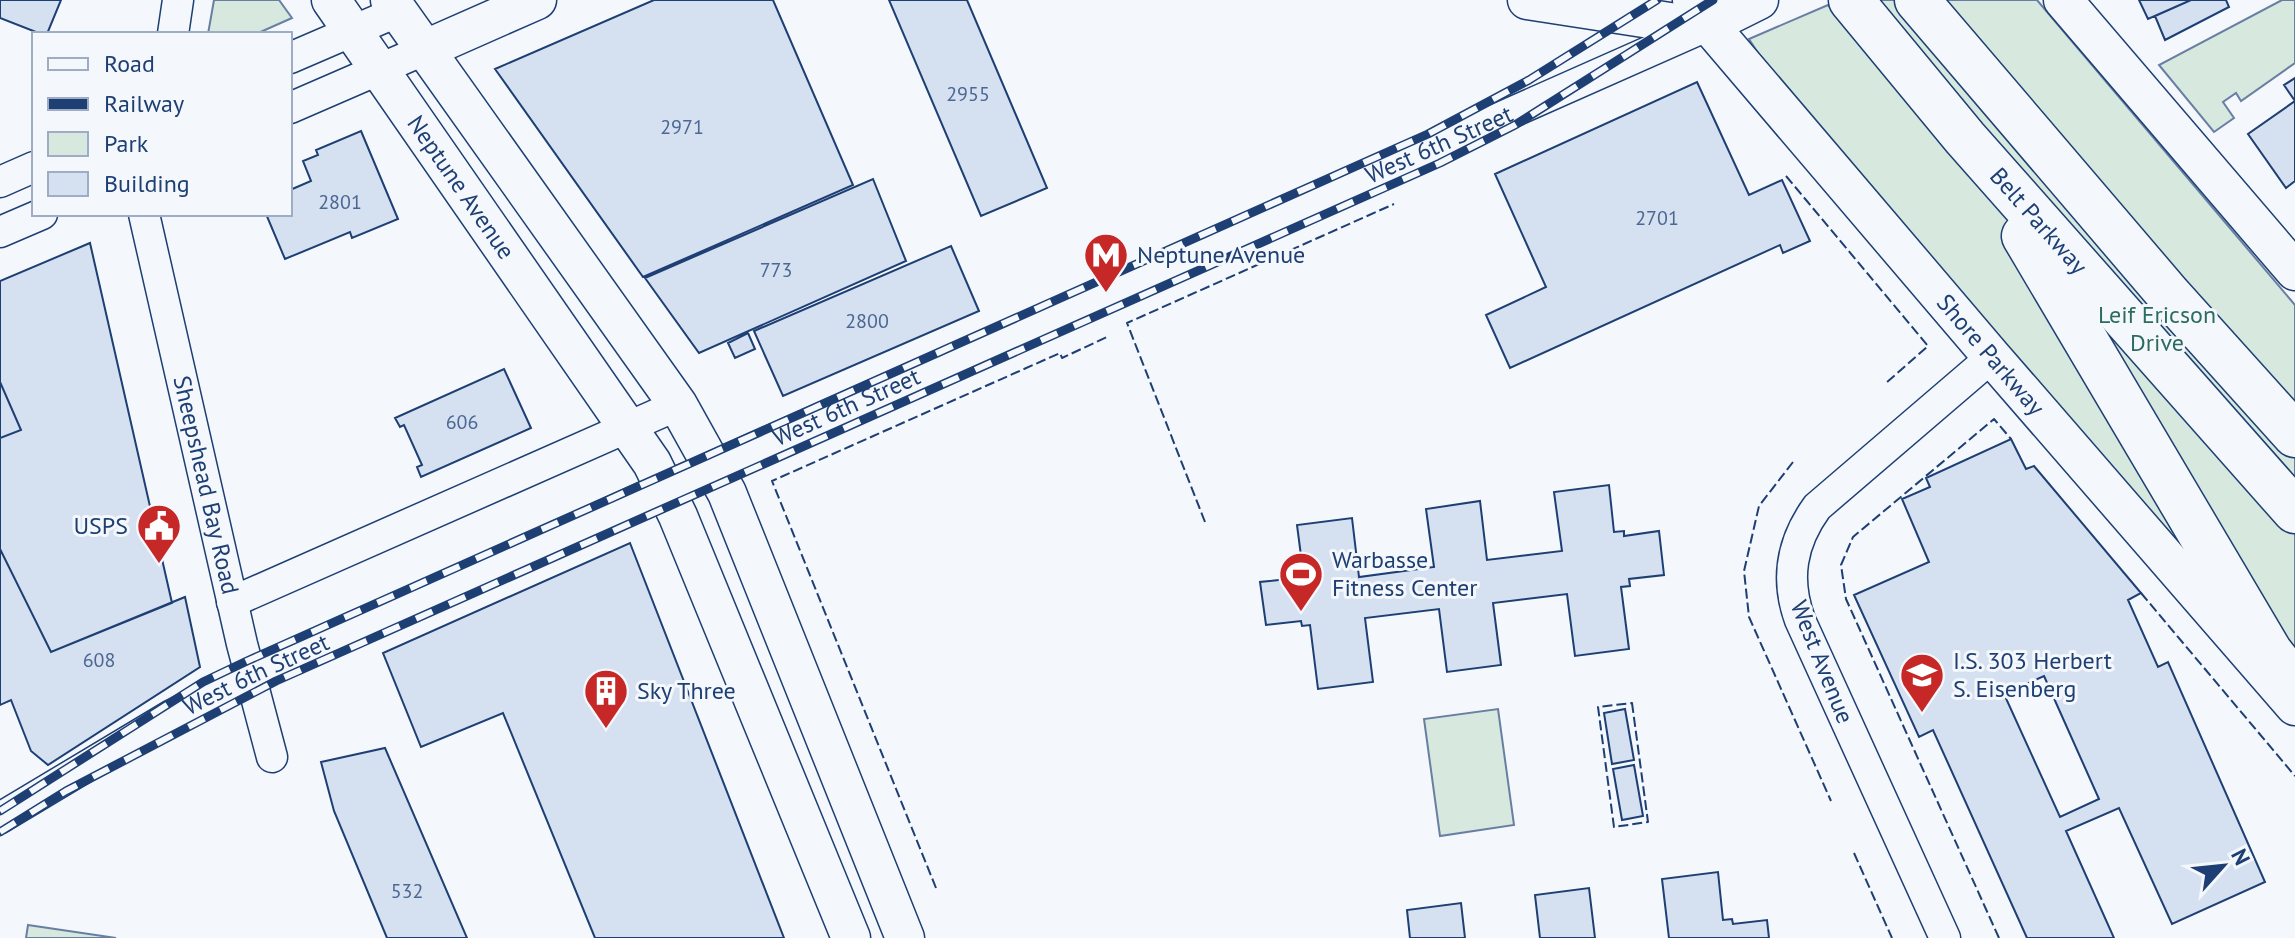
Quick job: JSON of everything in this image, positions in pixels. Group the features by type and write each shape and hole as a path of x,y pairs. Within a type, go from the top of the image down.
{"highway":[{"name":"Belt Parkway","path":"1851,0 1965,138 2295,511"},
{"name":"Belt Parkway","path":"1928,13 2169,295 2293,432"},
{"path":"1965,138 2262,638 2295,684"}],"main road":[{"name":"Neptune Avenue","path":"331,0 628,426 664,488 851,938"},
{"path":"426,49 537,0"},
{"path":"1527,0 1676,23 1701,12 1759,0"},
{"path":"2063,0 2291,258"},
{"name":"Neptune Avenue","path":"404,4 426,49 678,405 714,466 905,938"},
{"name":"Shore Parkway","path":"1701,12 1992,357 2295,706"}],"street":[{"path":"173,32 178,0"},
{"path":"292,57 353,31 404,4"},
{"name":"West 6th Street","path":"0,818 172,715 250,676 1701,12"},
{"path":"292,107 426,49"},
{"path":"0,182 32,168"},
{"path":"0,232 37,216"},
{"name":"Sheepshead Bay Road","path":"144,216 232,602 272,757"},
{"name":"West Avenue","path":"1945,938 1800,620 1793,601 1790,572 1795,547 1817,507 1992,357"},
{"path":"232,602 678,405"}],"green space":[{"path":"214,0 279,0 292,18 260,32 208,32"},
{"name":"Leif Ericson Drive","path":"1846,0 2037,0 2295,305 2295,671 2214,594 1749,39"},
{"path":"2282,0 2295,0 2295,63 2241,101 2236,93 2223,102 2234,118 2214,132 2159,65"},
{"path":"1498,709 1514,825 1440,836 1424,719"},
{"path":"28,925 116,938 26,938"}],"building":[{"path":"0,0 61,0 48,32 36,32 0,18"},
{"path":"654,0 773,0 853,185 643,277 495,69"},
{"path":"889,0 967,0 1047,188 981,216"},
{"path":"2139,0 2191,0 2148,19"},
{"path":"2191,0 2226,0 2229,7 2165,40 2155,16"},
{"path":"2295,78 2295,101 2284,85"},
{"path":"1697,82 1749,195 1782,180 1810,241 1783,253 1780,245 1510,368 1486,315 1546,287 1495,174"},
{"path":"2295,101 2295,181 2286,188 2248,134"},
{"path":"361,131 398,219 352,238 350,232 285,259 267,216 292,216 292,189 311,181 303,161 318,155 316,150"},
{"path":"873,179 906,261 699,353 645,278"},
{"path":"90,243 172,603 51,652 0,549 0,438 21,430 0,382 0,281"},
{"path":"951,246 979,311 783,396 754,331"},
{"path":"748,333 755,349 735,358 728,343"},
{"path":"504,369 531,428 421,477 417,467 422,465 404,425 400,427 395,418"},
{"path":"0,382 21,430 0,438"},
{"path":"2011,439 2026,469 2034,466 2141,593 2128,600 2158,667 2168,662 2265,882 2172,924 2119,808 2066,831 2114,938 2027,938 1933,730 1919,737 1854,595 1929,562 1902,499 1930,487 1926,478","holes":["2044,676 2099,799 2060,817 2004,694"]},
{"path":"1609,485 1614,532 1624,531 1624,536 1659,531 1664,575 1629,579 1630,586 1621,587 1629,649 1575,656 1567,594 1493,603 1501,665 1447,672 1439,609 1365,618 1373,682 1318,689 1310,625 1302,626 1301,621 1266,625 1260,582 1296,578 1296,572 1303,571 1297,525 1352,518 1359,577 1434,567 1426,509 1480,501 1487,560 1562,551 1554,492"},
{"name":"Sky Three","path":"630,543 784,938 595,938 503,713 421,747 383,653"},
{"path":"0,549 51,652 185,597 200,667 48,765 31,751 11,700 0,705"},
{"path":"1625,709 1634,760 1612,764 1604,713"},
{"path":"385,748 467,938 387,938 334,811 321,762"},
{"path":"1634,765 1643,816 1622,820 1613,769"},
{"path":"1718,872 1723,920 1732,919 1733,924 1767,920 1769,938 1669,938 1662,879"},
{"path":"1589,888 1595,938 1540,938 1535,895"},
{"path":"1461,903 1465,938 1410,938 1407,910"}],"railway":[{"path":"0,811 203,682 1428,134 1529,80 1657,0"},
{"path":"0,832 66,791 276,681 1440,163 1515,125 1713,0"}],"fence":[{"path":"1786,176 1928,346 1886,383"},
{"path":"1205,522 1127,323 1394,204"},
{"path":"936,888 772,481 1060,353 1062,358 1107,337"},
{"path":"1999,938 1846,599 1841,565 1853,537 1994,419 2011,439"},
{"path":"1793,462 1759,506 1744,571 1749,617 1831,801"},
{"path":"2141,593 2295,776"},
{"path":"1632,703 1648,822 1614,827 1598,707 1632,703"},
{"path":"1854,853 1892,938"}],"place":[{"name":"Neptune Avenue","path":"1106,294"},
{"name":"USPS","path":"159,565"},
{"name":"Warbasse Fitness Center","path":"1301,613"},
{"name":"I.S. 303 Herbert S. Eisenberg","path":"1922,714"},
{"name":"Sky Three","path":"606,730"}]}
